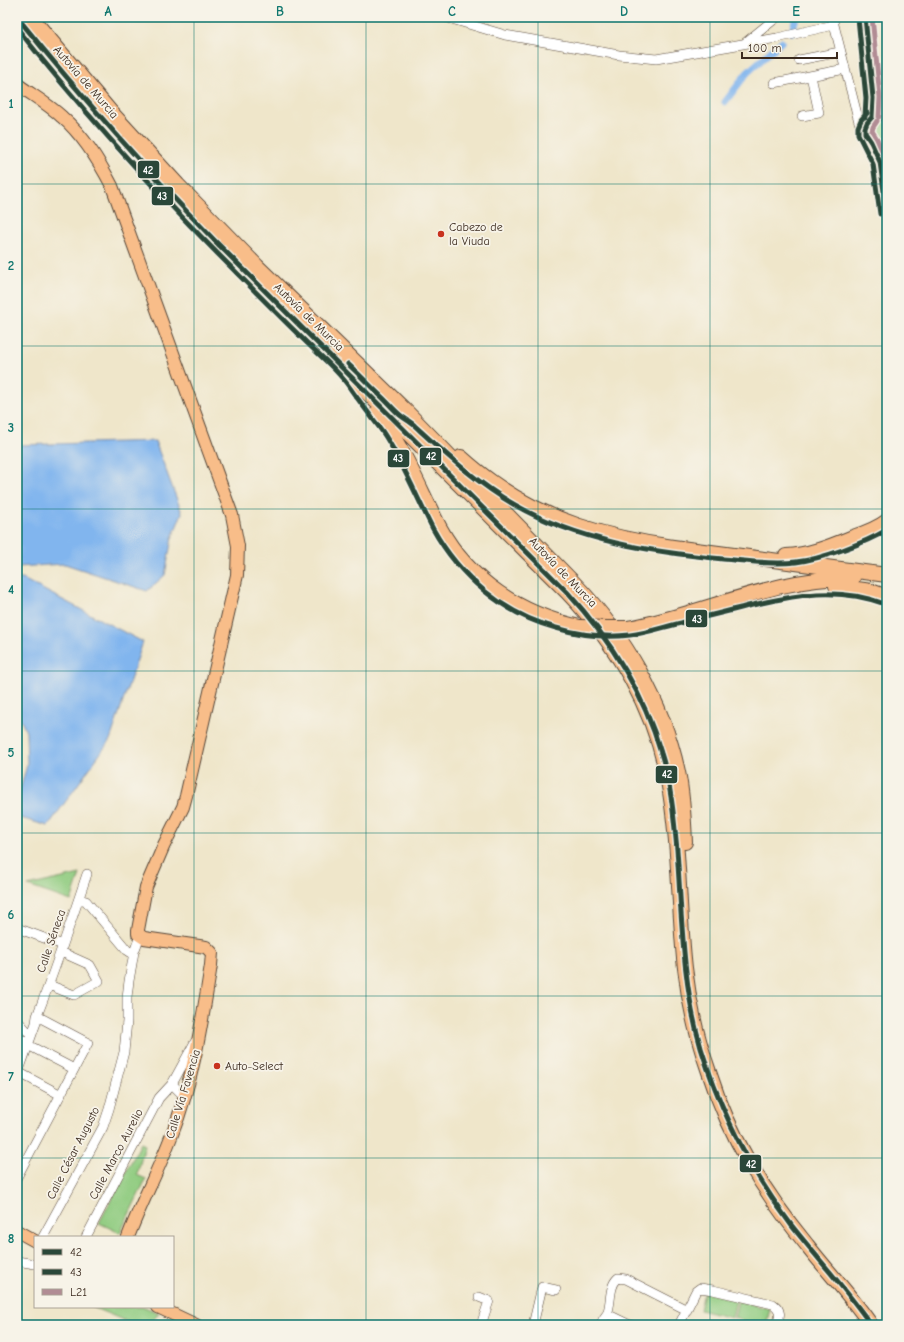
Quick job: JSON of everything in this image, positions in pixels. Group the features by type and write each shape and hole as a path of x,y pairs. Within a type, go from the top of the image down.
{"highway":[{"name":"Autovía de Murcia","path":"17,17 42,49 142,165 205,231 574,599 615,651 644,705 654,728 662,754 672,803 683,872 698,1000 710,1049 730,1106 756,1158 771,1182 813,1240 867,1304 882,1325"},
{"name":"Autovía de Murcia","path":"31,17 87,84 157,163 257,266 404,410 588,597 605,618 629,653 659,712 667,732 676,763 682,800 684,960 690,1002 703,1056 722,1109 748,1163 763,1187 800,1237 854,1301 871,1325"},
{"path":"42,17 80,68 87,84"},
{"path":"17,30 28,41 42,49"},
{"path":"350,376 393,435 409,462 441,528 455,550 469,568 489,586 529,611 566,624 580,627 628,628 775,592 816,587 833,586 858,588 887,597"},
{"path":"404,410 413,414 445,444 492,482 521,500 580,527 620,538 657,545 887,575"},
{"path":"694,550 773,556 797,556 829,547 872,530 887,521"},
{"path":"686,614 775,588 812,580 845,578 887,581"}],"main road":[{"path":"865,17 873,98 871,118 865,128 868,138 880,162 887,213"},
{"path":"867,32 882,99 887,113"},
{"path":"17,84 63,117 80,135 98,161 112,186 232,516 238,546 237,575 186,796 183,807 164,845 146,887 139,924 138,934 140,936"},
{"path":"871,118 880,114 887,116"},
{"path":"868,138 881,146 887,144"},
{"name":"Calle Vía Favencia","path":"128,1236 171,1137 185,1097 200,1034 212,958 212,953 206,947 144,938 140,936"},
{"path":"17,1231 34,1240"},
{"path":"162,1309 196,1325"}],"street":[{"path":"445,17 505,35 619,55 656,59 777,38 833,21 860,126 868,138"},
{"path":"744,44 777,17"},
{"path":"768,25 777,38"},
{"path":"799,60 840,52"},
{"path":"774,84 845,69"},
{"path":"802,116 819,113 810,76"},
{"path":"856,109 862,116 871,118"},
{"name":"Calle Séneca","path":"18,1074 24,1040 36,1023 37,1016 87,874"},
{"path":"78,899 86,901 127,950 134,952"},
{"path":"17,928 62,948 90,965 99,981 74,995 49,985"},
{"name":"Calle César Augusto","path":"44,1236 102,1127 109,1109 124,1052 127,1020 127,997 134,952 140,936"},
{"path":"17,1177 88,1043 37,1016"},
{"name":"Calle Séneca","path":"17,1059 31,1020 37,1016"},
{"path":"17,1020 24,1040 74,1069"},
{"name":"Calle Marco Aurelio","path":"87,1236 159,1098 172,1084 200,1034"},
{"path":"18,1074 61,1094"},
{"path":"172,1084 185,1097"},
{"path":"17,1262 34,1264"},
{"path":"601,1325 602,1319 607,1314 612,1288 616,1279 623,1278 687,1310"},
{"path":"533,1325 542,1287 556,1290"},
{"path":"679,1325 698,1289 713,1290 773,1304 780,1310 777,1325"},
{"path":"684,1325 700,1292 704,1289"},
{"path":"479,1297 489,1301 482,1325"},
{"path":"607,1314 630,1325"}],"green space":[{"path":"881,119 887,121 887,139 876,139 871,133 873,124"},
{"path":"80,874 71,901 28,886"},
{"path":"141,1143 145,1145 137,1175 146,1179 120,1233 99,1223"},
{"path":"704,1292 736,1300 732,1318 700,1310"},
{"path":"738,1301 770,1309 766,1325 759,1325 734,1318"},
{"path":"94,1308 147,1308 159,1313 149,1325 135,1325"}],"water":[{"path":"155,441 182,513 172,538 165,575 147,591 65,564 17,567 17,445"},
{"path":"17,579 23,579 143,642 110,740 48,826 17,817 17,801 27,765 26,732 17,711"}],"waterway":[{"path":"792,32 796,17"},
{"path":"725,102 747,73 781,42"}],"transit line":[{"name":"42","path":"17,17 114,132 190,215 567,592 583,610 611,647 635,687 645,708 654,730 667,777 675,825 686,974 701,1048 718,1096 750,1163 777,1206 852,1299 871,1325"},
{"name":"42","path":"865,17 873,98 872,117"},
{"name":"L21","path":"872,17 880,97 879,117"},
{"name":"43","path":"858,18 866,98 865,117"},
{"name":"43","path":"17,28 89,115 165,199 344,380 390,443 433,529 444,546 469,577 484,591 501,603 537,622 583,634 602,636 643,633 748,606 816,594 850,595 867,598 885,604"},
{"name":"43","path":"867,113 861,120 858,127 858,134 873,164 880,214"},
{"name":"42","path":"872,117 867,123 865,133 880,162 887,213"},
{"name":"L21","path":"877,121 872,131 887,162"},
{"name":"43","path":"348,364 398,413 475,478 515,505 564,528 616,543 669,553 778,563 796,562 818,558 843,550 887,530"}],"place":[{"name":"Cabezo de la Viuda","path":"441,234"},
{"name":"Auto-Select","path":"217,1066"}]}
